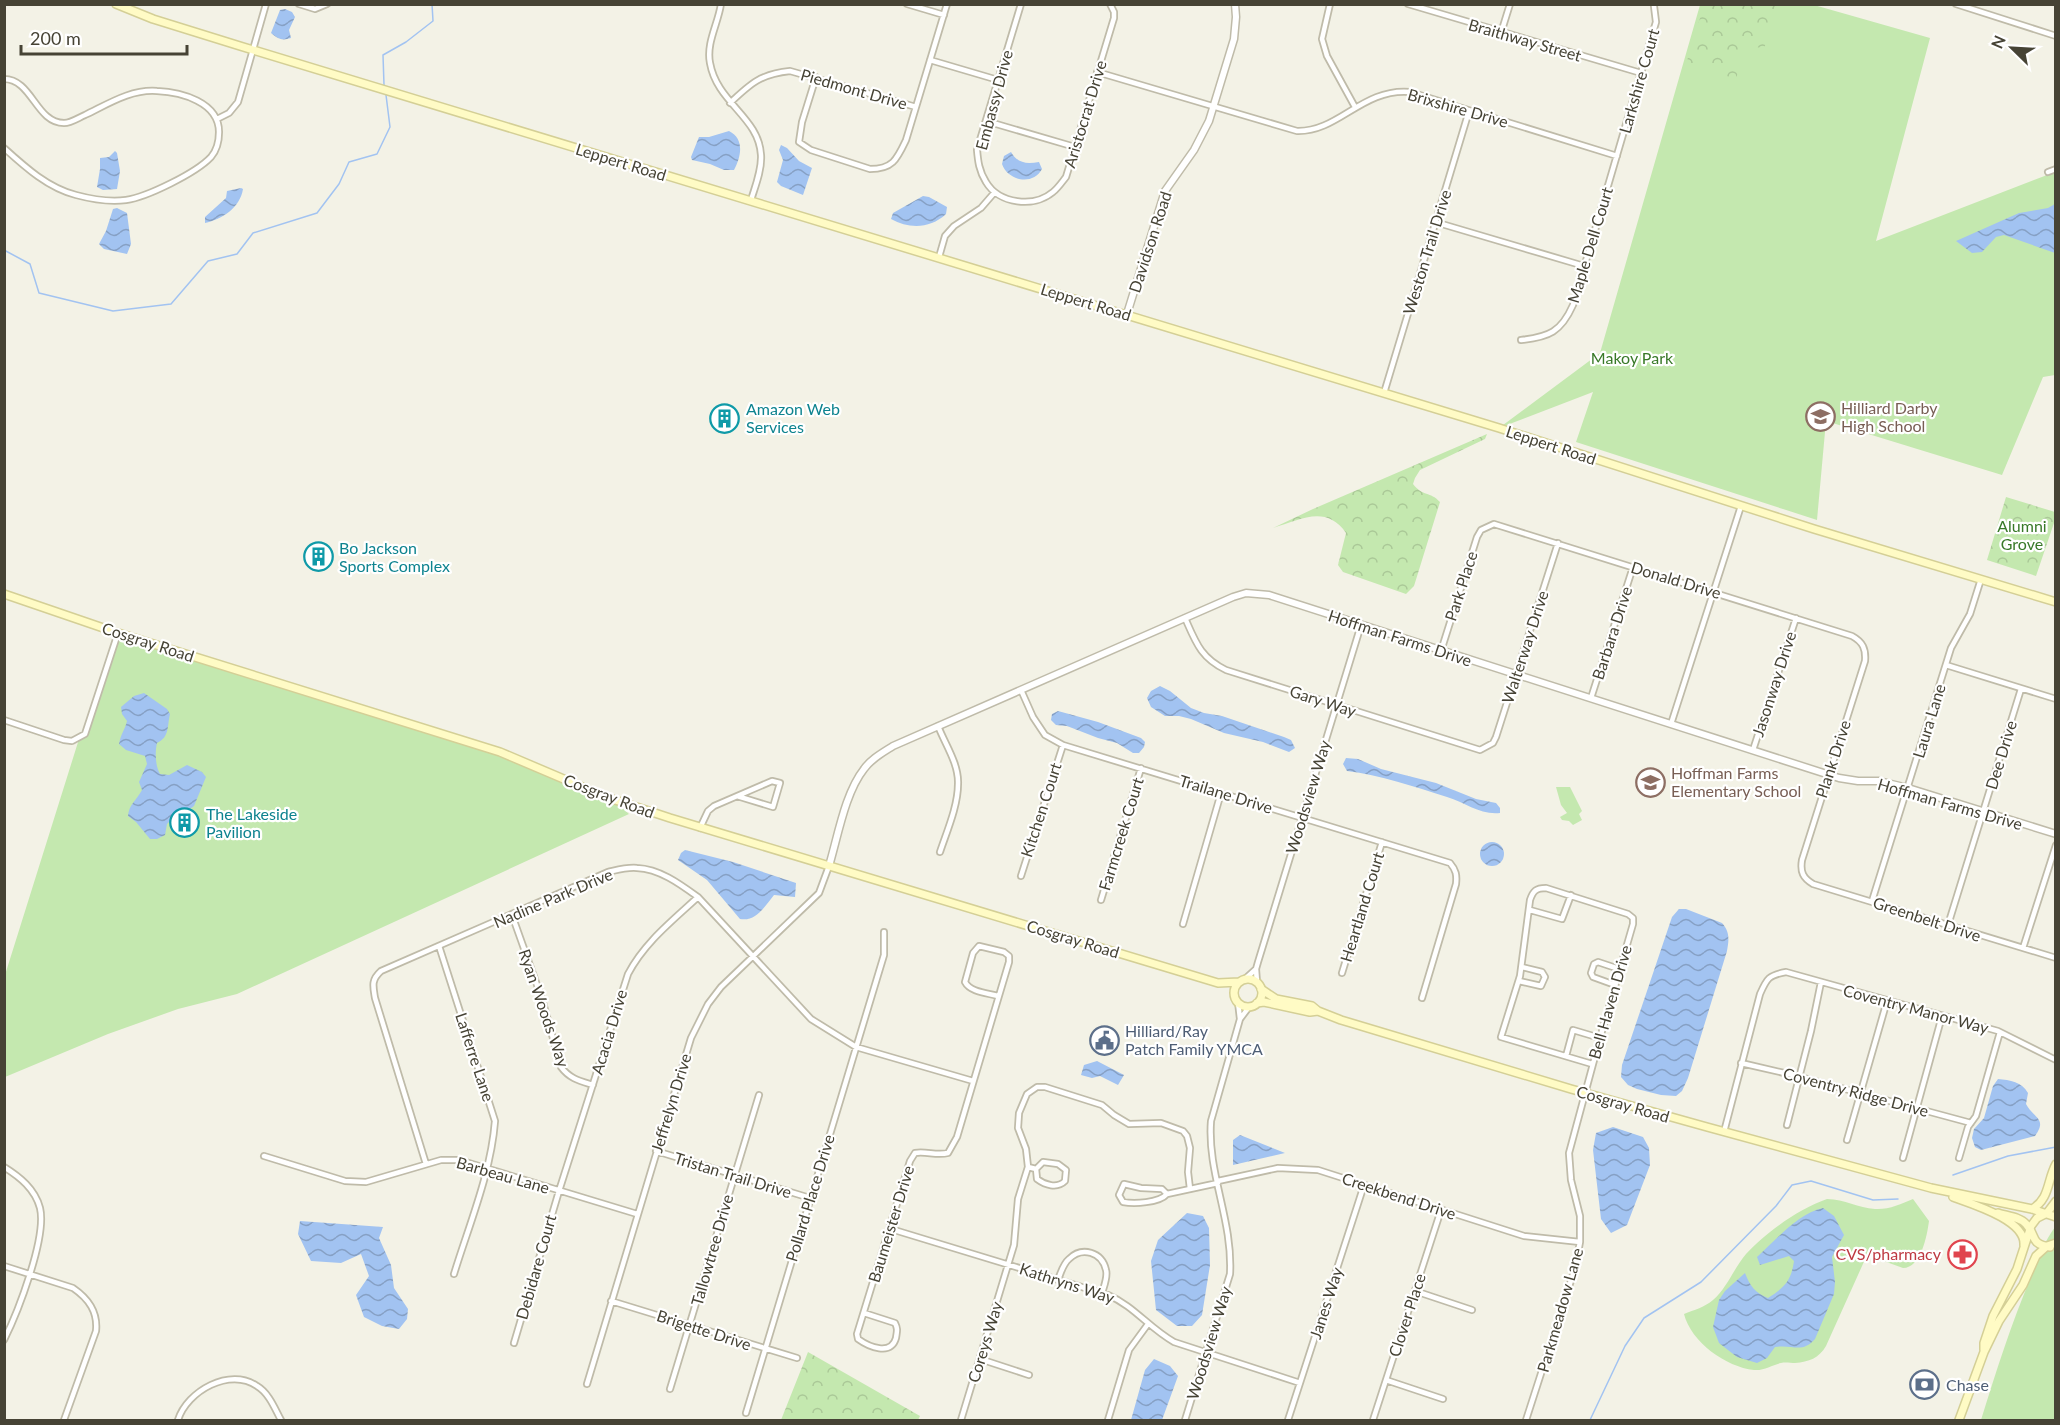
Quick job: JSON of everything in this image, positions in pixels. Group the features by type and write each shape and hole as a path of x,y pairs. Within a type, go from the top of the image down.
{"main road":[{"name":"Leppert Road","path":"116,4 153,19 253,50 1127,314 2055,602"},
{"name":"Cosgray Road","path":"4,594 118,633 500,752 606,797 700,828 1218,983 1242,981"},
{"path":"1251,979 1259,986 1261,995 1253,1005 1236,999 1235,988 1242,981 1251,979"},
{"name":"Cosgray Road","path":"1218,983 1236,999"},
{"name":"Cosgray Road","path":"1259,986 1276,999 1312,1006 1318,1011 1341,1020 1585,1093 1931,1188 2032,1209 2055,1217"},
{"name":"Cosgray Road","path":"1253,1005 1264,1002 1310,1012 1318,1011"},
{"path":"2032,1209 2039,1206 2044,1199 2050,1173 2055,1164"},
{"name":"Cosgray Road","path":"1931,1188 2024,1222 2034,1240 2042,1246 2051,1247"},
{"path":"1984,1352 1984,1342 1993,1316 2024,1251 2031,1226 2037,1218 2047,1213 2055,1200"},
{"name":"Cosgray Road","path":"1989,1211 2019,1230 2025,1240 2024,1251"},
{"path":"1959,1420 1984,1352 2008,1305 2023,1285 2036,1256 2055,1243"}],"street":[{"path":"217,119 230,113 237,102 266,4"},
{"path":"299,4 315,9 327,4"},
{"path":"721,4 710,46 709,61 715,82 730,103 753,127 758,141 761,156 751,201"},
{"path":"908,4 944,15"},
{"path":"816,77 802,122 799,142 811,150 870,168 879,169 894,162 906,140 947,4"},
{"name":"Embassy Drive","path":"994,193 979,167 977,150 1021,4"},
{"name":"Davidson Road","path":"1127,314 1165,191 1202,137 1213,107 1234,39 1235,4"},
{"path":"1330,4 1322,39 1327,56 1354,107"},
{"name":"Braithway Street","path":"1408,4 1641,74"},
{"path":"1501,33 1510,4"},
{"path":"1956,4 2055,36"},
{"name":"Aristocrat Drive","path":"994,193 1025,202 1041,200 1054,191 1066,177 1114,18 1110,5"},
{"name":"Larkshire Court","path":"1617,156 1656,22 1654,6"},
{"path":"930,60 998,80"},
{"name":"Piedmont Drive","path":"730,103 758,78 790,71 916,107"},
{"name":"Brixshire Drive","path":"1097,72 1297,131 1325,125 1375,96 1395,90 1410,92 1617,156"},
{"path":"4,79 18,82 47,116 57,122 69,122 127,95 140,91 158,90 194,98 217,119 219,127 218,144 210,158 183,176 148,194 125,200 90,198 59,189 23,165 4,148"},
{"name":"Weston Trail Drive","path":"1384,393 1469,111"},
{"path":"986,121 1075,147"},
{"name":"Maple Dell Court","path":"1521,340 1542,338 1558,329 1573,304 1617,156"},
{"path":"2048,172 2055,169"},
{"path":"939,257 945,236 954,226 981,208 994,193"},
{"path":"1436,222 1584,266"},
{"path":"1671,724 1741,506"},
{"name":"Donald Drive","path":"1487,525 1501,525 1713,591 1852,636 1862,644"},
{"name":"Park Place","path":"1441,651 1477,537 1487,525"},
{"name":"Walterway Drive","path":"1487,748 1496,737 1558,543"},
{"name":"Barbara Drive","path":"1591,698 1633,567"},
{"name":"Laura Lane","path":"1872,901 1951,648 1970,614 1981,579"},
{"name":"Hoffman Farms Drive","path":"829,866 855,784 864,768 877,756 893,746 938,726 1246,593 1269,596 1829,774 1858,781 1880,781 1908,788 2055,834"},
{"name":"Gary Way","path":"1185,618 1203,655 1215,665 1472,749 1487,748"},
{"name":"Jasonway Drive","path":"1753,750 1796,618"},
{"name":"Woodsview Way","path":"1259,986 1256,969 1361,625"},
{"path":"4,720 64,740 72,741 85,735 118,633"},
{"name":"Plank Drive","path":"1803,874 1802,860 1865,660 1866,652 1862,644"},
{"path":"1946,665 2055,699"},
{"name":"Dee Drive","path":"1948,925 2021,689"},
{"name":"Trailane Drive","path":"1021,690 1033,717 1045,735 1063,745 1444,860 1455,869 1456,884 1422,998"},
{"path":"938,726 956,768 958,783 956,799 940,852"},
{"name":"Kitchen Court","path":"1021,876 1063,745"},
{"name":"Farmcreek Court","path":"1101,900 1141,768"},
{"path":"700,828 708,811 714,806 737,796 772,781 780,783 773,807 737,796"},
{"path":"1183,924 1221,793"},
{"name":"Heartland Court","path":"1342,973 1382,842"},
{"path":"2023,948 2055,845"},
{"name":"Jeffrelyn Drive","path":"587,1384 656,1151 691,1038 699,1020 721,987 819,893 829,866"},
{"name":"Nadine Park Drive","path":"426,1164 375,998 372,984 374,977 381,971 608,872 636,868 656,871 679,883 698,897 811,1018 856,1047 973,1081"},
{"name":"Greenbelt Drive","path":"1803,874 1813,884 2055,958"},
{"path":"1530,910 1562,919 1570,895 1546,888 1539,888 1533,894 1530,910 1522,967 1519,981 1502,1037 1592,1064"},
{"name":"Bell Haven Drive","path":"1570,895 1628,914 1633,918 1585,1093"},
{"name":"Acacia Drive","path":"559,1191 624,983 633,964 654,937 698,897"},
{"name":"Ryan Woods Way","path":"512,915 542,999 561,1068 573,1079 593,1085"},
{"name":"Pollard Place Drive","path":"746,1413 884,955 884,932"},
{"name":"Lafferre Lane","path":"439,946 495,1121 494,1140 454,1274"},
{"name":"Baumeister Drive","path":"864,1313 895,1323 898,1330 891,1347 886,1349 858,1339 857,1334 912,1157 915,1153 921,1152 936,1155 948,1153 957,1137 1009,962 1009,956 1004,952 979,946 973,953 965,982 972,989 998,996"},
{"path":"1615,985 1593,977 1594,964 1598,962 1619,969"},
{"path":"1519,981 1541,986 1545,977 1542,972 1522,967"},
{"path":"1242,981 1256,969"},
{"name":"Coventry Manor Way","path":"1741,1063 1765,982 1772,975 1786,972 2000,1032 2055,1060"},
{"path":"1787,1125 1812,1031 1821,982"},
{"name":"Woodsview Way","path":"1236,999 1240,1019"},
{"path":"1847,1140 1887,1001"},
{"name":"Woodsview Way","path":"1185,1420 1230,1274 1232,1253 1211,1144 1211,1121 1240,1019 1253,1005"},
{"path":"1903,1158 1942,1016"},
{"path":"1566,1056 1573,1030 1599,1038"},
{"path":"1959,1158 1968,1127 1977,1116 2000,1032"},
{"path":"1724,1132 1741,1063"},
{"name":"Coventry Ridge Drive","path":"1741,1063 1800,1076 1971,1123"},
{"path":"1036,1169 1028,1167 1026,1149 1018,1128 1019,1113 1027,1094 1037,1087 1045,1087 1102,1105 1130,1124 1161,1123 1183,1131 1190,1148 1188,1172 1190,1189"},
{"name":"Parkmeadow Lane","path":"1526,1420 1575,1268 1580,1242 1580,1216 1571,1180 1569,1153 1585,1093"},
{"name":"Tallowtree Drive","path":"670,1389 759,1095"},
{"name":"Tristan Trail Drive","path":"656,1151 810,1198"},
{"name":"Barbeau Lane","path":"264,1156 345,1181 366,1182 441,1160 459,1160 638,1214"},
{"path":"1043,1162 1058,1164 1066,1170 1065,1181 1060,1185 1043,1183 1037,1179 1036,1169 1043,1162"},
{"path":"4,1167 22,1178 33,1192 40,1207 42,1223 29,1273 4,1340"},
{"name":"Coreys Way","path":"961,1420 1009,1264 1014,1245 1018,1199 1028,1167"},
{"name":"Creekbend Drive","path":"1167,1194 1162,1189 1124,1184 1119,1195 1121,1201 1126,1203 1163,1198 1167,1194 1278,1168 1318,1170 1524,1236 1580,1242"},
{"name":"Janes Way","path":"1288,1420 1364,1185"},
{"name":"Debidare Court","path":"514,1343 559,1191"},
{"name":"Clover Place","path":"1373,1420 1441,1210"},
{"name":"Kathryns Way","path":"891,1229 1102,1293 1124,1302 1157,1333 1174,1342 1300,1383"},
{"path":"1058,1280 1063,1265 1070,1257 1083,1251 1092,1253 1101,1258 1107,1271 1102,1293"},
{"path":"4,1266 73,1288 92,1305 97,1322 96,1331 64,1420"},
{"path":"1415,1291 1472,1310"},
{"name":"Brigette Drive","path":"611,1300 797,1358"},
{"path":"1108,1420 1129,1350 1148,1324"},
{"path":"980,1359 1029,1375"},
{"path":"178,1420 188,1402 202,1390 231,1378 246,1380 259,1387 281,1420"},
{"path":"1386,1380 1443,1399"}],"green space":[{"name":"Makoy Park","path":"1700,5 1814,5 1930,38 1876,241 2055,172 2055,375 2043,377 2002,475 1826,421 1817,520 1576,442 1593,392 1499,428 1600,353"},
{"path":"1704,5 1777,5 1764,49 1746,44 1736,79 1686,64"},
{"path":"1487,434 1485,439 1420,470 1415,478 1413,484 1417,488 1440,502 1414,586 1406,594 1343,572 1338,565 1346,533 1330,519 1303,518 1273,528 1313,509"},
{"name":"Alumni Grove","path":"2006,497 2055,512 2055,520 2036,576 1987,560"},
{"path":"118,633 500,752 614,801 629,814 237,994 178,1009 108,1034 5,1077 5,975 79,739 85,734"},
{"path":"1556,787 1570,787 1582,811 1579,814 1582,820 1573,825 1569,821 1562,820 1560,817 1567,813 1561,805"},
{"path":"1827,1199 1880,1209 1913,1199 1929,1221 1919,1257 1909,1267 1903,1268 1867,1255 1826,1346 1813,1359 1781,1363 1754,1370 1732,1364 1711,1351 1694,1334 1684,1314 1713,1300 1746,1254 1773,1230 1806,1208"},
{"path":"2055,1227 2055,1420 1981,1420 2017,1312 2042,1251"},
{"path":"808,1352 920,1416 918,1420 781,1420"}],"water":[{"path":"285,9 292,12 295,17 289,30 291,38 283,39 271,33 280,10"},
{"path":"729,131 738,139 740,149 734,170 724,170 692,160 691,157 699,137 709,137"},
{"path":"781,145 799,161 812,168 803,195 777,182 783,160 779,150"},
{"path":"115,151 120,171 117,189 103,190 97,187 100,158 109,157"},
{"path":"1011,152 1023,162 1039,162 1042,169 1033,178 1015,178 1005,170 1002,164 1004,156"},
{"path":"243,189 238,202 229,212 205,223 205,217 226,198 227,191"},
{"path":"923,196 947,207 946,214 933,223 919,226 905,225 891,219 893,213"},
{"path":"2055,204 2055,253 2004,235 1996,237 1982,252 1972,253 1956,241 2019,213 2048,208"},
{"path":"117,208 127,213 131,244 127,254 104,249 99,244 113,209"},
{"path":"1160,686 1191,708 1284,737 1291,740 1295,748 1289,752 1263,742 1224,733 1191,719 1165,716 1151,707 1147,698 1151,691"},
{"path":"144,693 167,709 170,714 166,734 156,747 156,763 160,774 169,775 187,765 202,772 206,777 194,806 175,820 171,820 167,824 165,835 157,839 150,839 128,816 131,805 142,790 139,782 147,764 145,756 126,750 119,744 127,721 122,714 121,707 134,696"},
{"path":"1058,711 1098,722 1141,738 1145,742 1144,747 1139,753 1133,753 1117,743 1067,726 1056,725 1051,720 1052,714"},
{"path":"1346,758 1358,759 1381,769 1436,783 1476,799 1496,803 1500,808 1500,813 1479,810 1447,797 1372,775 1347,771 1343,764"},
{"path":"1492,842 1497,843 1503,849 1503,859 1497,865 1492,866 1487,865 1481,859 1480,854 1481,849 1487,843"},
{"path":"685,850 733,862 796,883 795,897 774,895 755,916 740,919 707,880 678,860"},
{"path":"1679,909 1686,909 1722,923 1728,933 1728,940 1727,951 1688,1078 1682,1091 1676,1096 1637,1089 1628,1085 1621,1077 1622,1065 1672,917"},
{"path":"1097,1061 1124,1075 1118,1085 1100,1076 1092,1078 1081,1075 1084,1065"},
{"path":"1998,1079 2015,1082 2025,1089 2028,1093 2026,1104 2040,1122 2039,1130 2035,1136 1981,1150 1975,1147 1972,1138 1974,1129 1984,1118 1993,1086"},
{"path":"1613,1127 1643,1137 1649,1148 1650,1165 1627,1225 1611,1233 1601,1219 1593,1150 1596,1133"},
{"path":"1240,1135 1285,1153 1233,1165 1233,1140"},
{"path":"1823,1208 1834,1216 1844,1235 1832,1257 1834,1294 1815,1339 1810,1344 1801,1347 1775,1347 1767,1358 1757,1363 1737,1357 1719,1343 1713,1327 1719,1300 1725,1291 1745,1273 1749,1282 1763,1296 1768,1298 1779,1290 1789,1279 1794,1261 1789,1256 1760,1265 1757,1257 1804,1216"},
{"path":"1187,1213 1203,1216 1209,1228 1210,1265 1202,1315 1192,1326 1177,1326 1156,1310 1151,1261 1158,1240"},
{"path":"300,1221 383,1227 379,1238 391,1265 394,1288 408,1309 407,1319 399,1329 382,1326 364,1317 356,1295 369,1276 361,1254 341,1263 311,1261 298,1234"},
{"path":"1154,1359 1170,1366 1178,1376 1162,1420 1131,1420 1145,1370"}],"waterway":[{"path":"384,85 383,55 406,42 433,21 432,4"},
{"path":"4,250 30,264 39,293 113,311 171,304 208,261 237,254 253,233 317,213 339,184 349,162 377,154 390,127 386,95"},
{"path":"1953,1175 2008,1156 2056,1147"},
{"path":"1590,1420 1625,1346 1644,1318 1701,1282 1776,1206 1792,1185 1811,1181 1873,1200 1898,1199"}],"place":[{"name":"Hilliard Darby High School","path":"1820,417"},
{"name":"Amazon Web Services","path":"725,418"},
{"name":"Bo Jackson Sports Complex","path":"318,557"},
{"name":"Hoffman Farms Elementary School","path":"1650,782"},
{"name":"The Lakeside Pavilion","path":"185,823"},
{"name":"Hilliard/Ray Patch Family YMCA","path":"1104,1040"},
{"name":"CVS/pharmacy","path":"1962,1254"},
{"name":"Chase","path":"1925,1385"}]}
